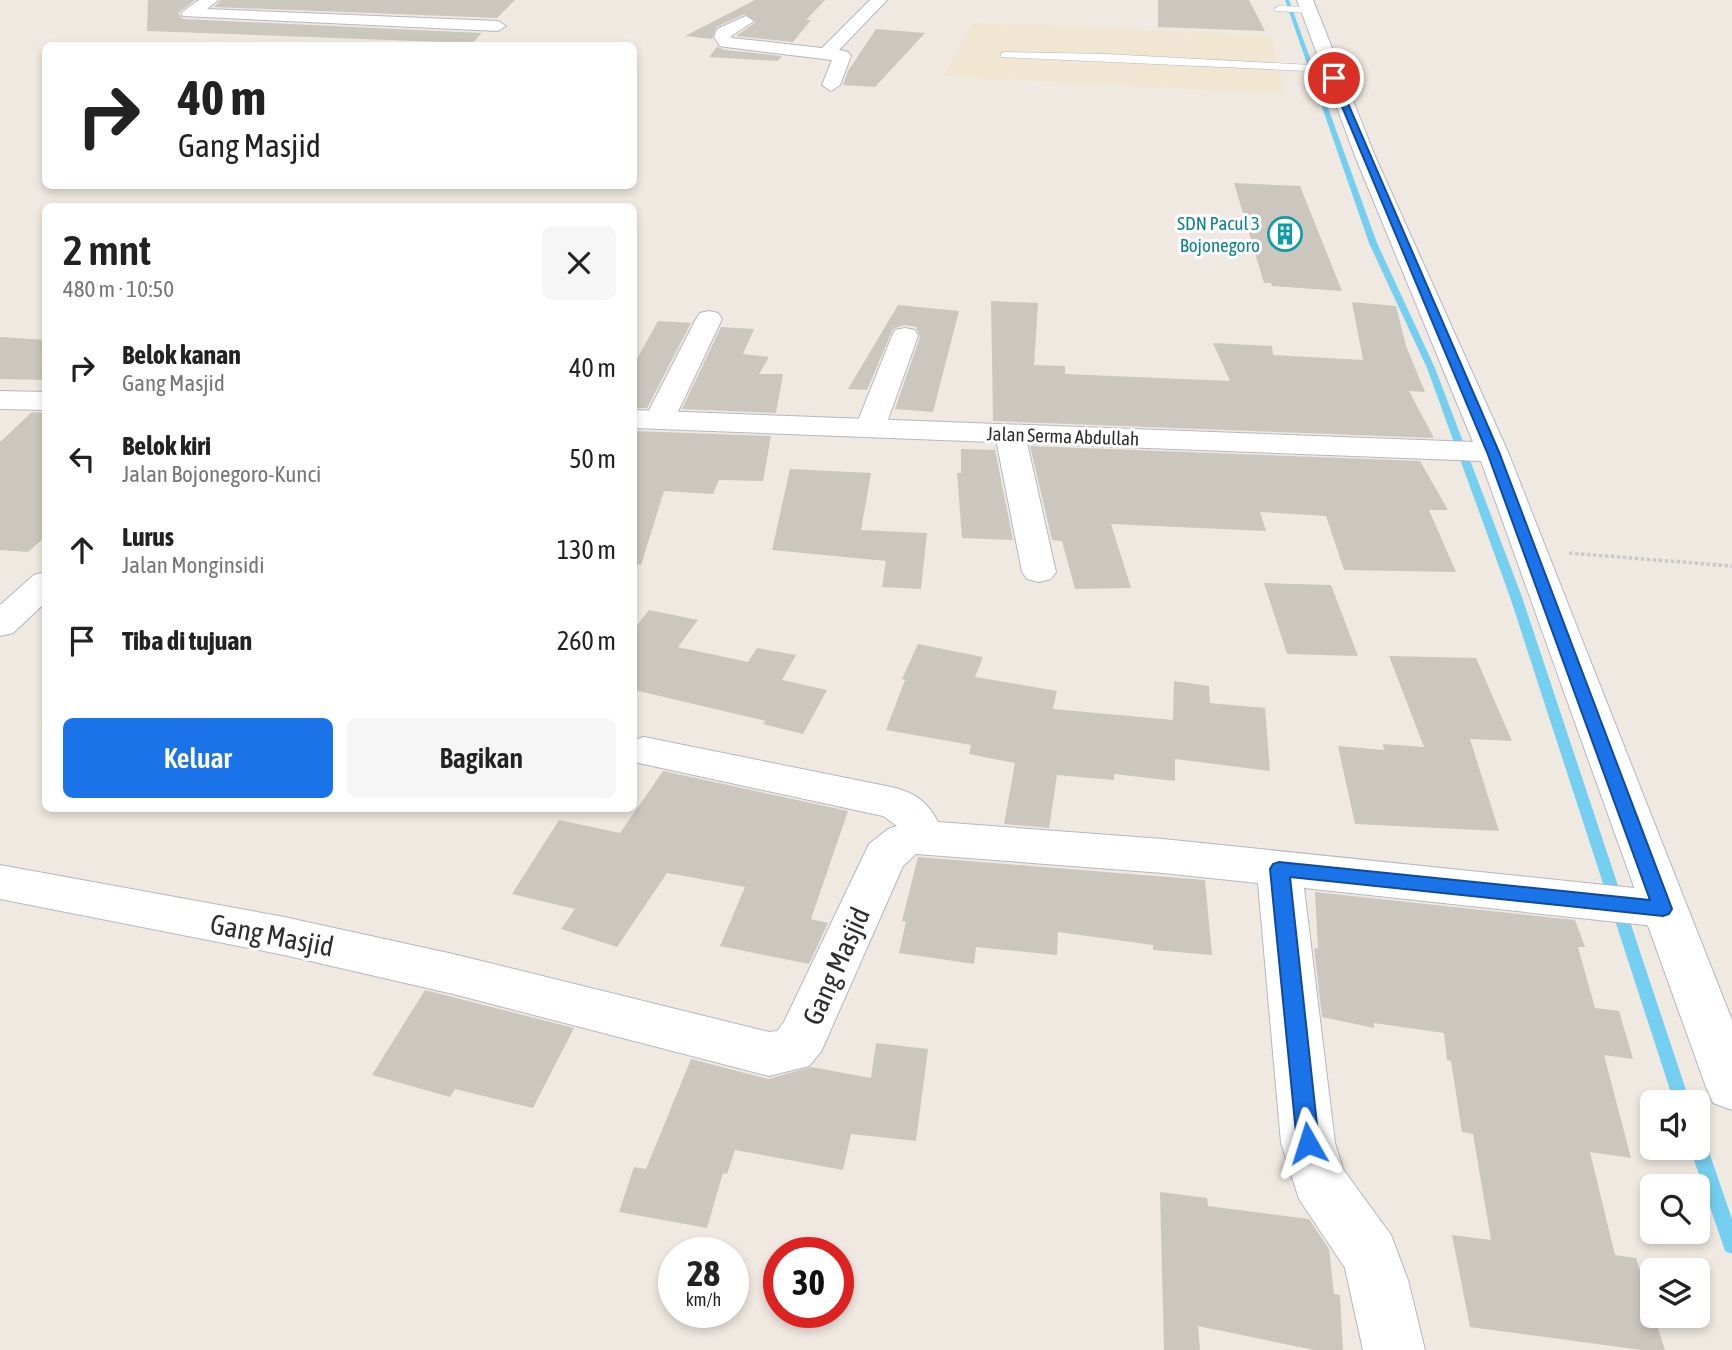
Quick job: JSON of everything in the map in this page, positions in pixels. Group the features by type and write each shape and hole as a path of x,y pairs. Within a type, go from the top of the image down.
{"street":[{"path":"210,0 189,12 498,26"},
{"path":"828,52 879,0"},
{"path":"1305,7 1326,69 1483,452 1530,550 1630,905 1732,1087"},
{"path":"746,21 723,33 722,37 738,44 828,52 842,56 831,85"},
{"path":"646,419 709,319"},
{"path":"870,428 905,336"},
{"path":"0,400 42,401"},
{"name":"Jalan Serma Abdullah","path":"646,419 1483,452"},
{"path":"1010,434 1040,572"},
{"path":"0,625 42,586"},
{"path":"644,751 896,803 913,815 924,837"},
{"name":"Gang Masjid","path":"0,882 284,936 440,971 769,1054 792,1050 803,1037 885,856 904,840 924,837 1163,856 1630,905"},
{"path":"1279,869 1308,1143 1319,1181 1370,1255 1394,1350"}],"lane":[{"path":"1279,9 1305,7"},
{"path":"1005,55 1106,57 1326,69"}],"path":[{"path":"1530,550 1732,566"}],"shaded area":[{"path":"973,23 1272,36 1284,94 944,76"}],"building":[{"path":"148,0 195,0 178,13 183,19 482,33 473,42 445,42 147,31"},
{"path":"221,0 515,0 497,18 214,7"},
{"path":"755,0 825,0 806,20 811,20 793,42 736,36 756,22 745,14 716,27 712,39 685,36"},
{"path":"1158,0 1249,0 1265,31 1158,27"},
{"path":"876,29 925,33 875,87 843,85 848,71"},
{"path":"717,47 782,56 778,61 709,57"},
{"name":"SDN Pacul 3 Bojonegoro","path":"1234,183 1300,186 1342,291 1272,286 1271,283 1264,283"},
{"path":"991,301 1038,303 1034,365 1065,366 1065,374 1230,381 1213,343 1272,346 1273,355 1363,360 1352,302 1396,306 1406,346 1425,392 1409,391 1434,438 993,421"},
{"path":"898,305 959,311 933,412 895,409 920,337 916,327 904,325 893,329 867,390 848,389"},
{"path":"658,321 691,323 647,408 637,408 637,359"},
{"path":"721,327 754,329 743,354 769,357 759,374 783,374 776,413 682,409"},
{"path":"0,337 42,340 42,380 0,379"},
{"path":"32,412 42,413 42,540 28,552 0,550 0,442"},
{"path":"637,431 771,436 763,481 719,480 713,494 664,491 641,565 637,564"},
{"path":"994,445 1013,540 962,538 957,473 961,473 961,449 994,450"},
{"path":"1030,446 1420,461 1448,510 1429,510 1456,572 1344,570 1326,516 1260,512 1266,531 1111,524 1131,588 1075,589 1062,541 1052,540"},
{"path":"790,469 871,473 861,530 927,533 921,589 882,587 886,561 772,550"},
{"path":"1264,583 1331,585 1358,656 1287,654"},
{"path":"649,610 698,620 678,647 748,662 757,648 796,655 782,680 827,690 803,734 763,724 766,721 637,691 637,625"},
{"path":"918,644 983,657 975,677 1057,691 1053,709 1173,720 1174,681 1209,686 1210,703 1265,708 1270,771 1175,759 1175,781 1114,774 1114,780 1057,775 1049,828 1004,824 1015,763 969,754 971,745 886,730 905,680 902,679"},
{"path":"1389,656 1476,658 1512,741 1470,739 1499,831 1355,824 1338,746 1384,750 1383,744 1424,747"},
{"path":"663,771 848,811 811,919 828,923 809,964 720,946 745,887 667,873 617,947 561,929 575,909 512,894 559,820 620,833"},
{"path":"918,857 1205,880 1212,955 1153,950 1153,945 1058,932 1057,955 976,947 974,964 899,953 906,922 902,921"},
{"path":"1315,892 1575,920 1585,947 1578,947 1595,1008 1619,1011 1633,1059 1604,1055 1631,1158 1590,1152 1615,1255 1636,1258 1640,1271 1640,1328 1658,1328 1665,1350 1642,1350 1470,1327 1452,1235 1491,1240 1473,1134 1462,1132 1444,1033 1374,1023 1374,1028 1322,1017 1314,948 1318,949"},
{"path":"425,990 574,1028 533,1108 455,1089 450,1097 372,1075"},
{"path":"876,1043 928,1049 916,1141 851,1134 843,1170 735,1150 727,1174 723,1173 707,1228 619,1212 634,1167 646,1169 691,1059 768,1079 811,1067 871,1078"},
{"path":"1160,1192 1207,1198 1208,1206 1309,1219 1329,1249 1334,1294 1340,1295 1343,1350 1314,1350 1198,1326 1200,1350 1164,1350"}],"waterway":[{"path":"1287,0 1373,243 1431,368 1516,597 1678,1090"},
{"path":"1703,1160 1732,1245"}],"place":[{"name":"SDN Pacul 3 Bojonegoro","path":"1285,234"}],"route":[{"path":"1308,1143 1279,869 1663,909 1493,452 1334,78"}]}
